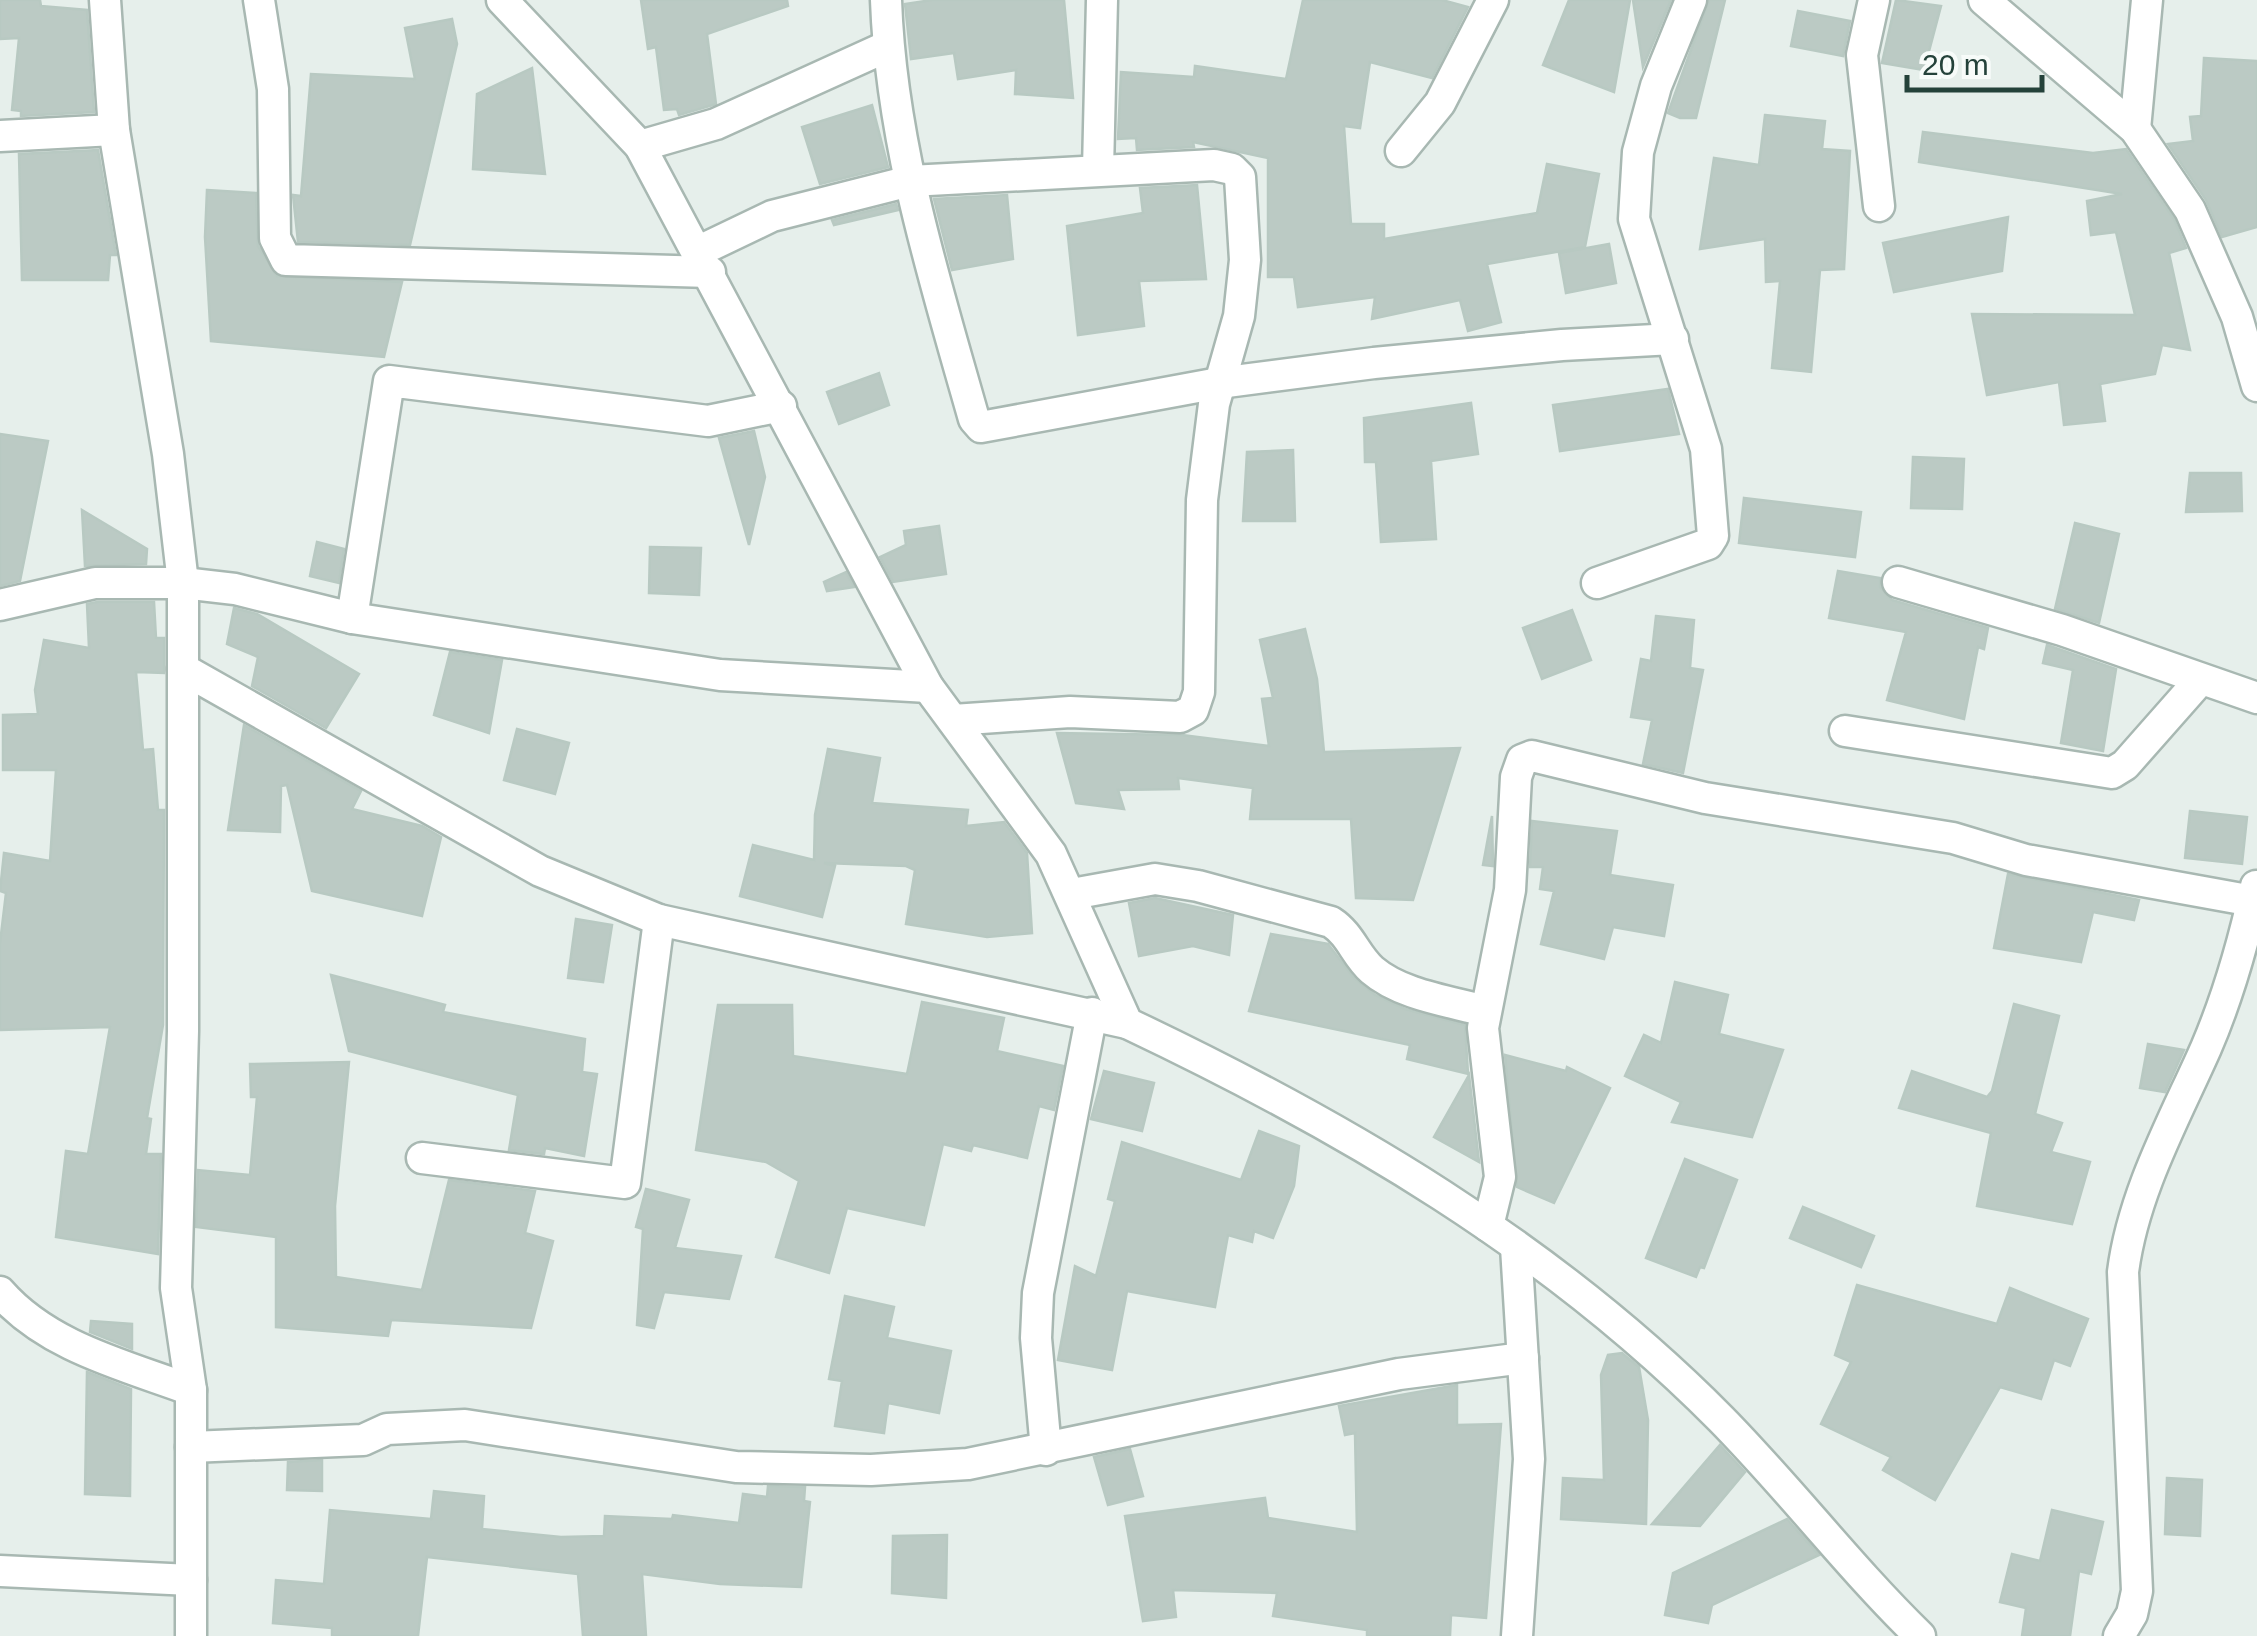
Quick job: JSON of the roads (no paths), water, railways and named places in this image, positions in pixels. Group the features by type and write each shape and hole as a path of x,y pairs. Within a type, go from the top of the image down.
{"street":[{"path":"105,0 114,130 168,454 183,583 184,1032 176,1288 191,1390 191,1636"},
{"path":"259,0 273,89 276,238 286,260 705,262 772,216 910,181 1214,165 1232,169 1240,177 1246,260 1238,316 1219,383 1202,500 1199,692 1193,710 1180,717 1070,712 953,720"},
{"path":"502,0 640,146 928,688 1022,810 1072,894 1127,1023"},
{"path":"886,0 888,46 910,181 974,419 980,427 1219,383 1562,344 1672,339"},
{"path":"1098,170 1102,0"},
{"path":"1401,151 1440,103 1493,0"},
{"path":"1597,583 1708,544 1713,536 1706,449 1642,253 1635,202 1638,152 1656,86 1691,0"},
{"path":"1874,0 1862,55 1879,206"},
{"path":"1984,0 2135,128 2190,210 2237,317 2257,386"},
{"path":"2135,128 2147,0"},
{"path":"640,146 716,124 888,46"},
{"path":"0,136 114,130"},
{"path":"352,618 388,381 708,421 781,406"},
{"path":"1898,582 2062,630 2257,698"},
{"path":"0,604 95,583 183,583 235,589 352,618 720,675 928,688"},
{"path":"183,669 540,871 660,920 1092,1013 1127,1023 1269,1090 1380,1154 1488,1226 1588,1301 1720,1418 1920,1636"},
{"path":"1845,731 2112,774 2125,766 2200,680"},
{"path":"1488,1226 1500,1178 1482,1028 1510,890 1518,768 1532,756 1705,798 1954,838 2026,860 2255,892 2217,1020 2161,1145 2126,1246 2123,1272 2137,1591 2132,1614 2118,1636"},
{"path":"1072,894 1155,880 1198,886 1331,922 1346,932 1369,968 1388,981 1485,1011"},
{"path":"422,1158 625,1184 660,920"},
{"path":"1046,1450 1036,1338 1038,1292 1092,1013"},
{"path":"1516,1247 1528,1459 1517,1636"},
{"path":"0,1292 17,1312 58,1340 191,1390"},
{"path":"191,1447 364,1440 387,1430 465,1424 643,1454 794,1471 968,1464 1399,1374 1523,1358"},
{"path":"0,1571 191,1580"}]}
